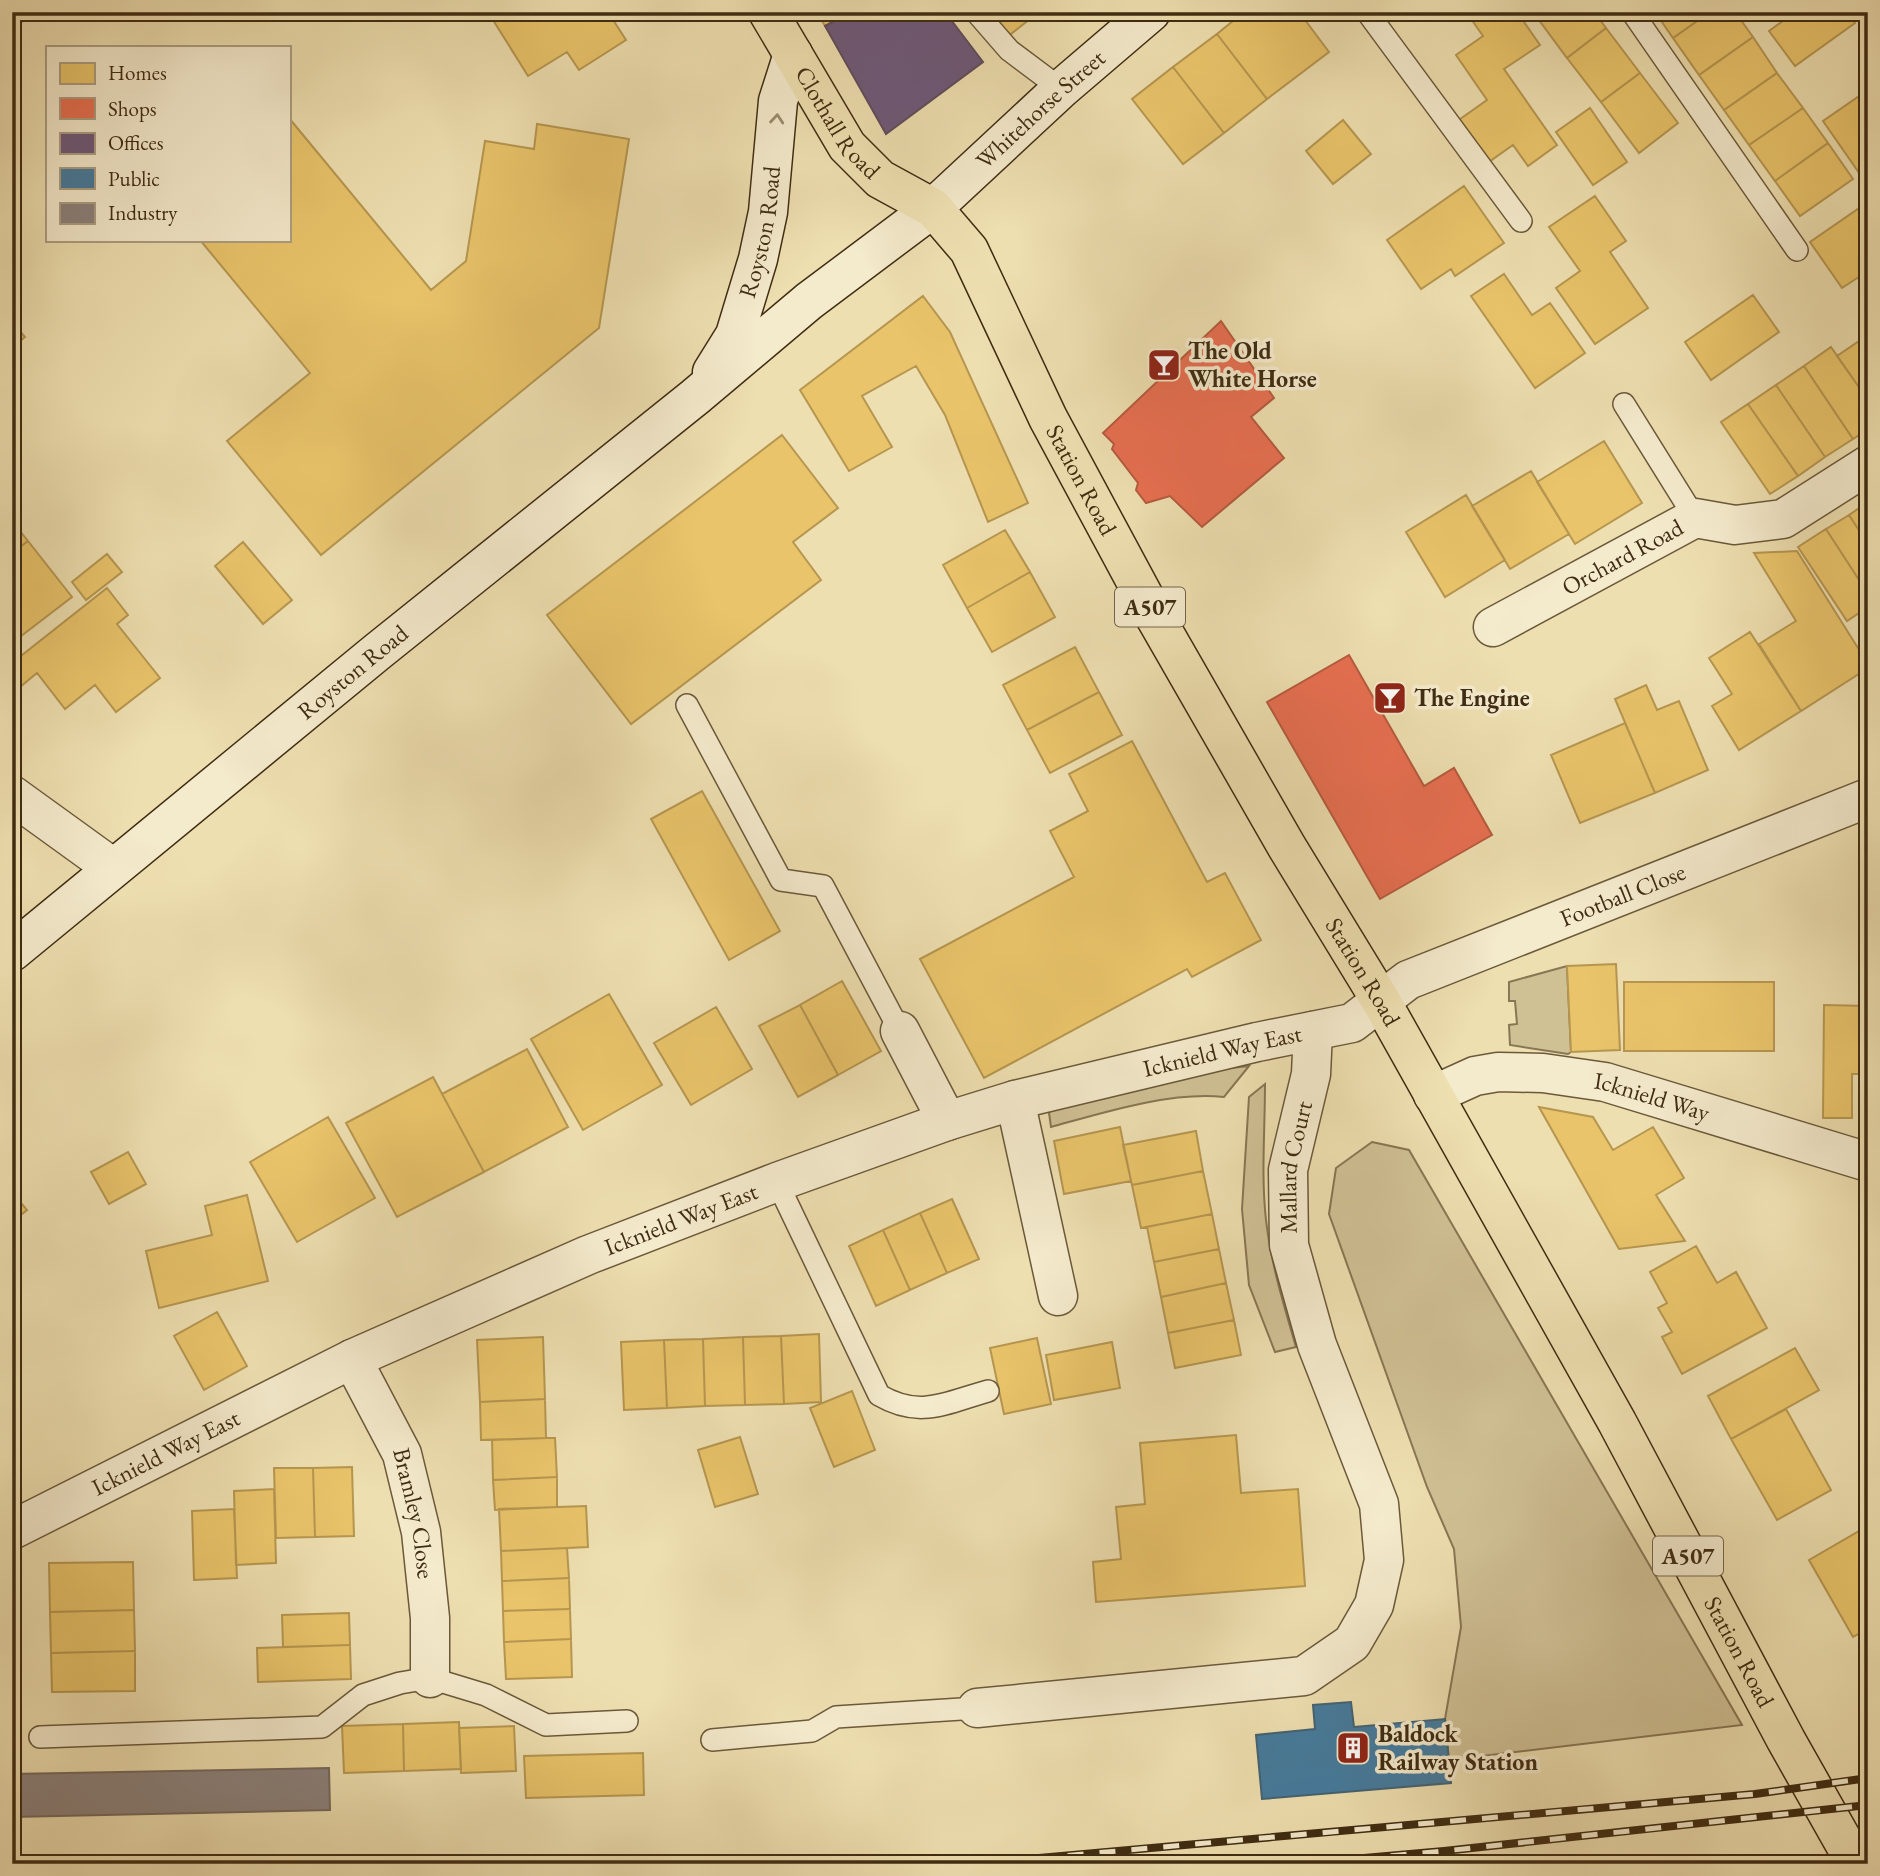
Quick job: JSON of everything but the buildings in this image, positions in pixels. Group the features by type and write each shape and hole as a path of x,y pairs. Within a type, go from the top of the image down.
{"main road":[{"name":"Clothall Road","path":"768,12 847,146 880,179 933,208"},
{"name":"Station Road","path":"933,208 969,250 1048,418 1155,617 1287,847 1381,1001 1623,1434 1786,1740 1856,1864"}],"street":[{"name":"Whitehorse Street","path":"933,208 1061,89 1151,12"},
{"name":"Royston Road","path":"695,397 735,335 758,259 768,212 778,102 793,54"},
{"name":"Royston Road","path":"12,953 113,868 695,397 809,300 933,208"},
{"name":"Orchard Road","path":"1493,626 1695,519 1735,525 1783,520 1868,465"},
{"path":"12,795 113,868"},
{"name":"Football Close","path":"1381,1001 1408,980 1868,797"},
{"name":"Icknield Way East","path":"12,1530 352,1359 588,1255 777,1182 947,1121 1015,1100 1257,1042 1352,1023 1381,1001"},
{"path":"900,1031 947,1121"},
{"name":"Mallard Court","path":"977,1708 1304,1676 1352,1643 1374,1605 1384,1560 1379,1504 1317,1345 1289,1245 1288,1170 1311,1074 1312,1031"},
{"name":"Icknield Way","path":"1433,1095 1475,1076 1498,1072 1543,1073 1605,1082 1868,1162"},
{"path":"1015,1100 1058,1296"},
{"name":"Bramley Close","path":"352,1359 402,1454 418,1519 430,1618 430,1678"}],"lane":[{"path":"976,12 1009,50 1061,89"},
{"path":"1367,12 1521,220"},
{"path":"1632,12 1797,250"},
{"path":"1624,404 1695,519"},
{"path":"687,705 781,880 823,886 900,1031"},
{"path":"777,1182 879,1395 897,1406 922,1409 988,1391"},
{"path":"40,1737 322,1727 363,1695 400,1683 430,1678 486,1695 546,1725 627,1721"},
{"path":"712,1740 812,1731 836,1717 977,1708"}],"shaded area":[{"path":"1567,966 1571,1052 1568,1054 1510,1045 1509,1025 1517,1024 1515,1001 1509,1001 1509,982"},
{"path":"1249,1066 1224,1097 1159,1100 1051,1127 1049,1113 1058,1100 1157,1076"},
{"path":"1265,1084 1263,1170 1266,1220 1275,1269 1296,1347 1275,1352 1249,1285 1242,1209 1249,1097"},
{"path":"1372,1142 1409,1150 1742,1725 1449,1760 1445,1719 1461,1627 1454,1549 1427,1487 1329,1214 1336,1168"}],"railway":[{"path":"972,1864 1755,1794 1868,1778"},
{"path":"1295,1864 1444,1851 1868,1805"}],"place":[{"name":"The Old White Horse","path":"1164,365"},
{"name":"The Engine","path":"1390,698"},
{"name":"Baldock Railway Station","path":"1353,1748"}]}
